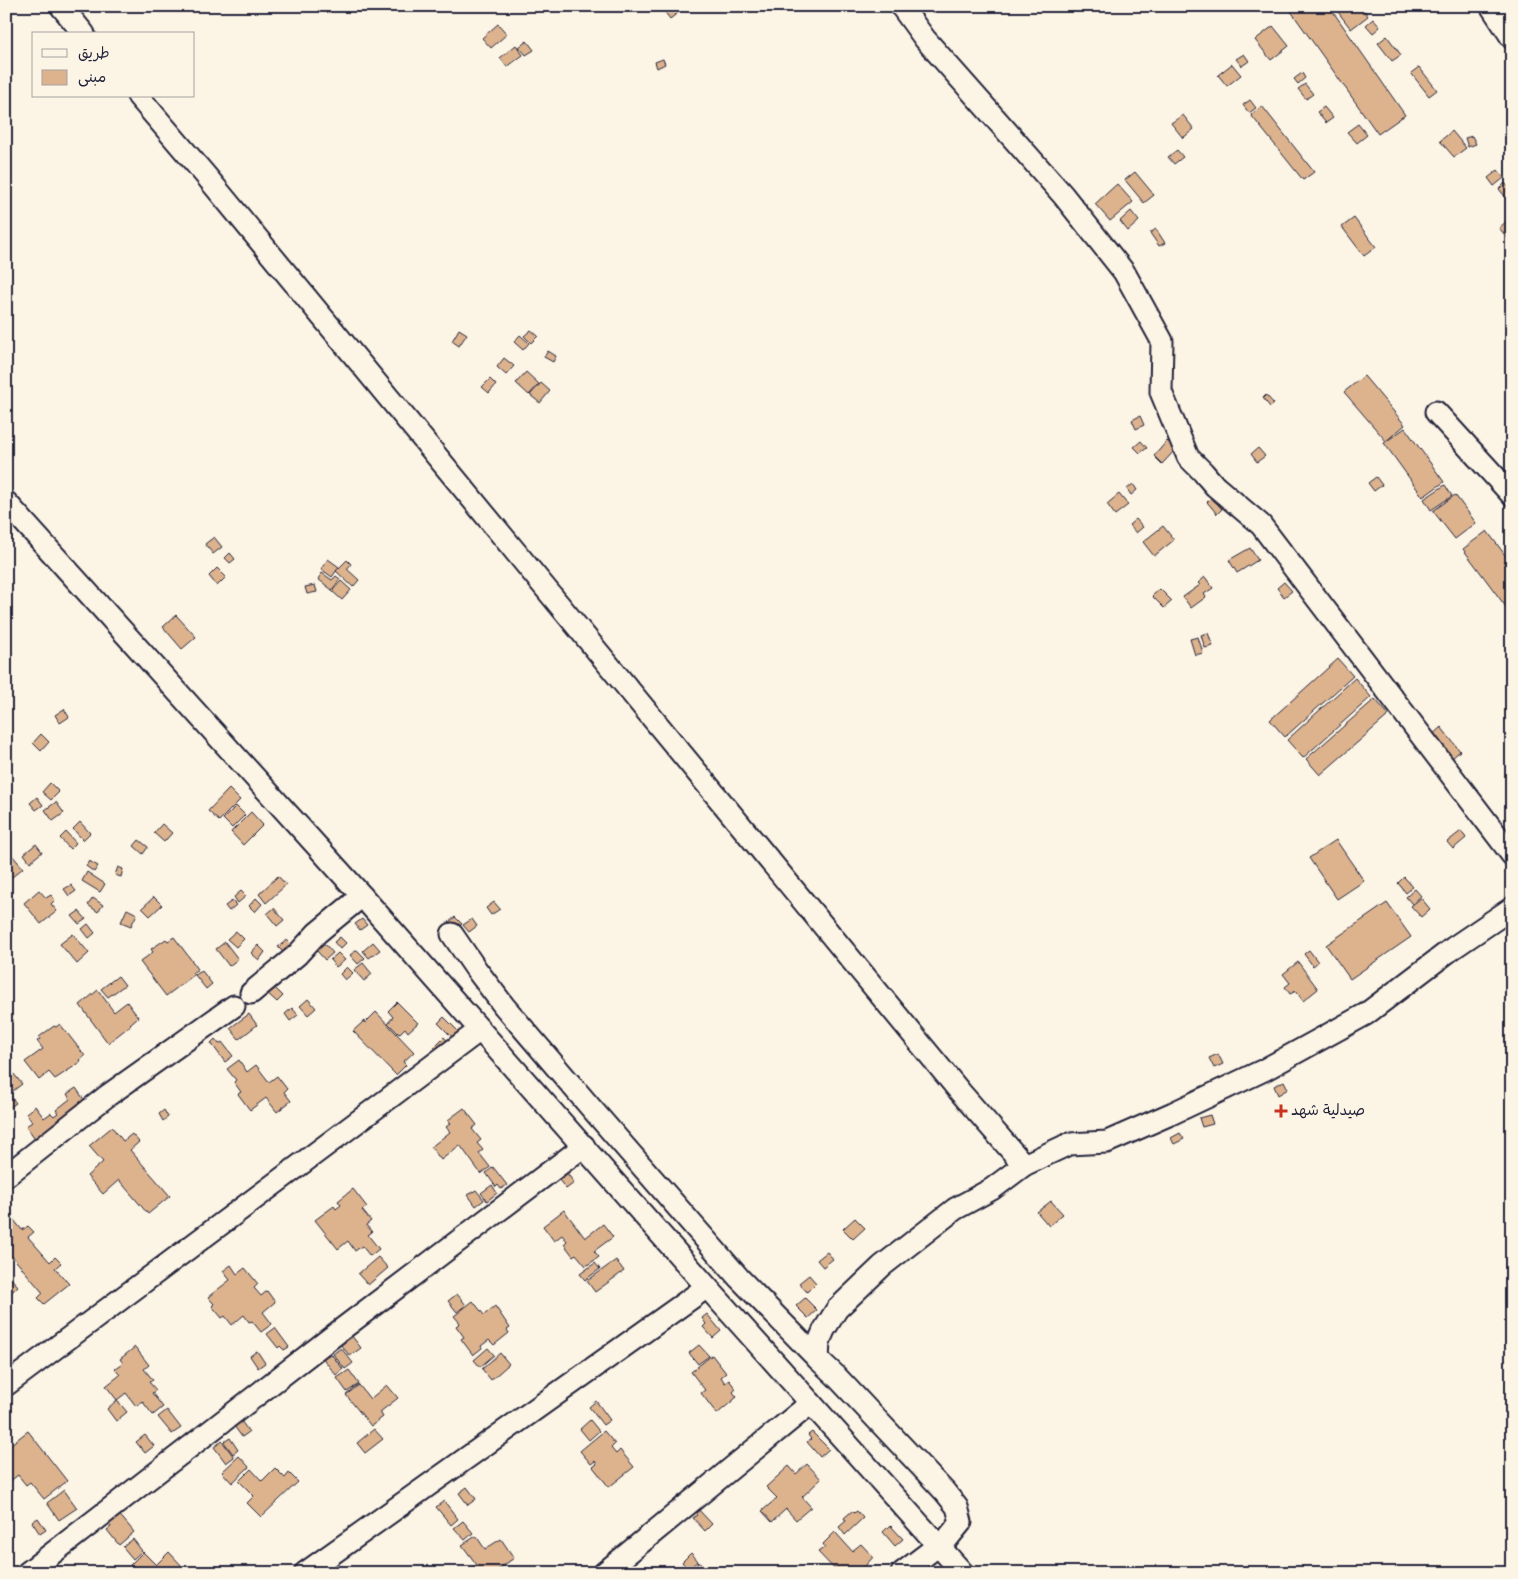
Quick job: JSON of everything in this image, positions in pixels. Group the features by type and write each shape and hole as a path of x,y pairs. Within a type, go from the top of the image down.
{"street":[{"path":"61,6 82,32"},
{"path":"901,6 926,39 1063,195 1124,272 1162,340 1161,392 1188,457 1204,472 1214,486 1262,525 1512,855"},
{"path":"1491,6 1512,38"},
{"path":"140,98 207,177 961,1093 1024,1165"},
{"path":"1436,412 1512,494"},
{"path":"6,502 362,896 707,1287 963,1573"},
{"path":"6,1176 107,1096 242,1000 298,955 317,933 362,896"},
{"path":"818,1359 824,1330 837,1309 882,1266 954,1209 992,1189 1024,1165 1069,1144 1107,1142 1264,1070 1366,1014 1454,948 1512,908"},
{"path":"452,934 504,1006 739,1278 836,1376 957,1507 960,1522 948,1538 902,1573"},
{"path":"6,1386 480,1030"},
{"path":"27,1573 346,1326 584,1146"},
{"path":"305,1573 707,1287"},
{"path":"604,1573 811,1403"}],"building":[{"path":"675,6 679,12 670,19 661,7"},
{"path":"1329,6 1405,115 1378,134 1288,7"},
{"path":"1346,6 1361,6 1368,16 1351,29 1338,12"},
{"path":"1373,19 1380,27 1373,33 1366,25"},
{"path":"498,24 507,34 491,48 482,38"},
{"path":"1273,26 1289,46 1271,60 1255,40"},
{"path":"1387,36 1401,55 1392,61 1378,43"},
{"path":"527,41 534,50 526,55 519,47"},
{"path":"516,45 523,55 507,67 500,58"},
{"path":"1244,54 1249,61 1242,66 1236,59"},
{"path":"663,59 665,64 657,68 655,62"},
{"path":"1232,64 1241,75 1227,86 1218,75"},
{"path":"1419,67 1437,90 1429,96 1411,73"},
{"path":"1302,73 1305,78 1298,84 1294,79"},
{"path":"1305,84 1313,94 1306,99 1298,89"},
{"path":"1250,100 1256,108 1249,113 1243,105"},
{"path":"1262,106 1314,172 1303,180 1251,115"},
{"path":"1324,107 1333,118 1326,123 1317,112"},
{"path":"1183,115 1194,129 1183,138 1171,123"},
{"path":"1358,124 1367,135 1357,143 1347,132"},
{"path":"1452,131 1466,148 1454,157 1440,141"},
{"path":"1472,136 1476,144 1468,147 1465,138"},
{"path":"1177,150 1183,157 1174,164 1168,157"},
{"path":"1498,170 1504,178 1494,186 1488,178"},
{"path":"1135,172 1154,195 1144,203 1125,180"},
{"path":"1505,183 1512,191 1512,205 1499,189"},
{"path":"1117,184 1133,202 1110,221 1095,204"},
{"path":"1131,211 1139,221 1128,231 1120,221"},
{"path":"1354,218 1376,247 1364,256 1342,227"},
{"path":"1508,220 1512,225 1512,243 1499,228"},
{"path":"1156,229 1165,243 1159,246 1150,233"},
{"path":"459,329 467,334 459,346 452,341"},
{"path":"531,330 538,336 531,343 524,336"},
{"path":"520,335 529,343 523,350 514,342"},
{"path":"548,351 556,356 553,362 544,357"},
{"path":"504,358 514,366 506,375 497,367"},
{"path":"526,372 539,384 529,395 516,383"},
{"path":"1364,376 1405,425 1386,441 1344,392"},
{"path":"490,379 496,385 489,393 482,387"},
{"path":"541,383 550,391 540,403 530,395"},
{"path":"1266,395 1274,404 1270,407 1263,398"},
{"path":"1140,416 1144,425 1136,429 1132,420"},
{"path":"1405,428 1444,482 1423,497 1384,443"},
{"path":"1141,441 1147,448 1140,453 1134,447"},
{"path":"1167,441 1176,449 1162,464 1154,456"},
{"path":"1258,448 1265,456 1257,462 1251,454"},
{"path":"1376,477 1382,485 1374,491 1368,483"},
{"path":"1133,484 1137,490 1131,495 1127,489"},
{"path":"1445,485 1452,496 1431,510 1424,499"},
{"path":"1119,494 1128,505 1115,515 1107,504"},
{"path":"1455,495 1476,523 1455,539 1433,511"},
{"path":"1212,497 1222,509 1217,514 1207,502"},
{"path":"1136,519 1143,527 1136,533 1129,525"},
{"path":"1163,526 1174,540 1154,556 1143,542"},
{"path":"1487,531 1512,564 1512,615 1463,549"},
{"path":"214,537 222,547 213,554 205,544"},
{"path":"1250,548 1258,560 1237,573 1229,560"},
{"path":"230,553 235,559 230,563 225,558"},
{"path":"328,559 339,567 332,577 321,569"},
{"path":"347,560 351,564 347,569 359,580 353,587 336,571"},
{"path":"217,568 226,577 217,586 209,576"},
{"path":"322,573 332,580 336,576 340,579 332,590 318,579"},
{"path":"1205,577 1213,588 1204,594 1206,597 1191,608 1183,597 1200,585 1198,583"},
{"path":"341,581 351,590 342,600 332,591"},
{"path":"1284,582 1292,591 1284,597 1277,588"},
{"path":"315,585 317,592 307,594 305,587"},
{"path":"1160,589 1172,601 1164,608 1152,596"},
{"path":"176,615 196,637 182,649 163,627"},
{"path":"1208,633 1213,646 1205,648 1201,635"},
{"path":"1198,637 1203,653 1195,655 1190,639"},
{"path":"1338,659 1353,676 1285,737 1270,720"},
{"path":"1355,678 1371,697 1303,758 1287,740"},
{"path":"1375,699 1389,715 1320,775 1306,759"},
{"path":"64,709 69,717 60,723 55,715"},
{"path":"1441,727 1460,751 1450,760 1431,736"},
{"path":"41,734 49,742 41,751 33,743"},
{"path":"50,783 59,792 51,800 42,792"},
{"path":"229,789 240,800 219,821 208,811"},
{"path":"37,797 43,805 36,810 30,803"},
{"path":"56,802 64,813 53,821 45,810"},
{"path":"236,806 245,815 232,828 223,819"},
{"path":"251,812 263,825 243,845 231,832"},
{"path":"80,822 90,833 83,840 73,829"},
{"path":"162,824 172,833 164,842 154,833"},
{"path":"1461,831 1466,838 1453,849 1447,842"},
{"path":"66,832 76,843 70,849 60,838"},
{"path":"139,840 148,847 143,854 134,846"},
{"path":"1336,840 1364,881 1337,899 1309,858"},
{"path":"36,844 42,852 30,862 24,854"},
{"path":"6,848 23,868 6,882"},
{"path":"89,861 98,866 94,872 86,866"},
{"path":"118,867 123,869 121,877 115,875"},
{"path":"87,872 105,884 100,892 82,881"},
{"path":"278,876 286,885 266,903 259,894"},
{"path":"1404,877 1413,887 1406,893 1398,883"},
{"path":"71,885 76,891 69,896 64,889"},
{"path":"1415,889 1421,896 1412,904 1406,897"},
{"path":"39,890 46,898 51,895 55,900 51,904 57,911 41,924 24,903"},
{"path":"241,891 246,896 238,903 234,897"},
{"path":"154,897 162,905 150,916 142,908"},
{"path":"93,898 103,905 98,912 88,905"},
{"path":"256,898 262,904 255,912 249,906"},
{"path":"1421,898 1430,909 1421,917 1411,906"},
{"path":"232,901 236,905 229,911 225,906"},
{"path":"494,902 500,909 491,915 486,908"},
{"path":"1387,903 1411,937 1350,979 1326,945"},
{"path":"274,908 284,920 277,926 267,914"},
{"path":"127,909 137,914 131,926 121,922"},
{"path":"79,911 86,919 79,924 72,916"},
{"path":"455,917 462,924 455,930 448,923"},
{"path":"362,919 367,925 360,930 355,924"},
{"path":"472,919 477,926 469,932 463,925"},
{"path":"88,924 95,933 89,938 82,929"},
{"path":"236,931 244,939 236,947 227,939"},
{"path":"73,934 89,953 77,964 60,944"},
{"path":"174,937 198,969 192,973 194,975 166,996 140,962 153,952 151,949 166,939 168,941"},
{"path":"340,937 346,943 340,949 334,942"},
{"path":"287,940 293,946 285,954 278,947"},
{"path":"225,942 238,959 229,966 216,949"},
{"path":"373,942 380,950 369,958 363,951"},
{"path":"325,944 333,953 325,960 317,951"},
{"path":"258,945 265,952 259,960 251,953"},
{"path":"357,950 365,958 358,964 350,955"},
{"path":"1309,950 1318,962 1313,966 1304,954"},
{"path":"338,953 345,960 336,967 330,960"},
{"path":"1298,962 1318,989 1303,1001 1296,991 1290,994 1285,987 1290,983 1283,974"},
{"path":"363,963 372,974 364,981 354,970"},
{"path":"347,967 353,973 345,980 340,974"},
{"path":"202,971 212,984 206,989 195,975"},
{"path":"118,976 125,985 108,997 101,989"},
{"path":"273,986 283,996 277,1002 266,992"},
{"path":"98,990 114,1012 127,1002 138,1017 108,1043 80,1005"},
{"path":"308,999 316,1008 308,1015 300,1006"},
{"path":"397,1002 418,1023 408,1032 405,1028 399,1034 388,1023 393,1017 388,1011"},
{"path":"292,1008 298,1015 290,1021 285,1014"},
{"path":"376,1012 414,1052 403,1062 406,1065 396,1075 353,1031"},
{"path":"249,1014 257,1025 239,1039 230,1028"},
{"path":"444,1017 459,1032 453,1038 438,1023"},
{"path":"60,1024 85,1056 80,1060 81,1062 55,1079 49,1072 39,1080 25,1062 43,1049 37,1041 40,1039 39,1037"},
{"path":"444,1037 449,1043 439,1052 434,1047"},
{"path":"215,1039 219,1044 222,1042 233,1056 225,1062 211,1043"},
{"path":"1218,1054 1223,1064 1214,1068 1209,1058"},
{"path":"239,1060 247,1072 256,1065 269,1082 277,1076 287,1089 284,1092 291,1101 277,1112 266,1098 250,1110 238,1094 241,1092 234,1082 236,1080 227,1069"},
{"path":"9,1068 22,1084 9,1094 16,1103 6,1110 6,1070"},
{"path":"1284,1081 1288,1089 1278,1095 1274,1086"},
{"path":"76,1088 85,1101 36,1138 34,1137 26,1126 32,1122 26,1113 35,1106 44,1118 51,1113 54,1116 58,1113 56,1110 70,1099 67,1094"},
{"path":"464,1108 477,1125 472,1129 481,1140 477,1143 483,1150 479,1153 490,1167 481,1174 460,1145 441,1160 431,1147 450,1132 446,1127 451,1123 448,1120"},
{"path":"164,1110 168,1117 163,1121 159,1114"},
{"path":"1210,1115 1213,1124 1202,1127 1199,1118"},
{"path":"112,1127 123,1141 132,1134 139,1142 130,1150 170,1196 148,1214 119,1180 103,1194 87,1176 103,1162 89,1146"},
{"path":"1180,1133 1184,1139 1174,1144 1171,1138"},
{"path":"493,1167 507,1185 501,1189 498,1185 496,1187 486,1173"},
{"path":"565,1170 574,1183 566,1189 556,1176"},
{"path":"492,1185 497,1193 487,1201 481,1193"},
{"path":"353,1189 367,1207 362,1210 371,1221 366,1225 372,1232 368,1235 379,1249 370,1256 362,1246 355,1251 348,1241 338,1249 315,1220 334,1206 336,1209 341,1205 338,1201"},
{"path":"476,1190 484,1200 476,1206 468,1195"},
{"path":"1051,1201 1063,1214 1049,1226 1037,1212"},
{"path":"564,1210 585,1238 603,1224 613,1237 594,1251 599,1257 586,1266 576,1254 573,1256 564,1244 567,1241 562,1235 554,1241 543,1226"},
{"path":"9,1214 22,1230 28,1226 34,1232 28,1237 50,1262 55,1257 61,1263 55,1268 69,1284 44,1304 38,1298 43,1293 6,1249 6,1217"},
{"path":"855,1218 865,1228 853,1239 843,1229"},
{"path":"827,1252 833,1259 823,1267 817,1260"},
{"path":"378,1257 388,1268 368,1285 358,1274"},
{"path":"616,1260 624,1271 595,1292 587,1281"},
{"path":"595,1263 600,1269 585,1280 580,1274"},
{"path":"231,1265 237,1274 245,1268 258,1284 254,1288 261,1296 267,1291 275,1302 263,1312 272,1324 261,1332 244,1315 232,1325 225,1316 222,1318 212,1306 214,1304 208,1297 230,1280 223,1271"},
{"path":"6,1273 18,1286 11,1293 6,1288"},
{"path":"809,1275 816,1283 807,1292 799,1283"},
{"path":"457,1294 466,1305 457,1312 448,1301"},
{"path":"805,1298 817,1310 808,1318 796,1306"},
{"path":"473,1301 484,1315 495,1306 510,1328 507,1330 509,1333 494,1345 489,1340 473,1355 461,1339 464,1337 456,1326 460,1323 454,1316"},
{"path":"707,1314 721,1331 713,1338 703,1327 706,1324 702,1318"},
{"path":"275,1328 289,1347 284,1350 280,1346 278,1348 267,1334"},
{"path":"351,1335 361,1348 350,1356 340,1344"},
{"path":"699,1345 709,1356 698,1364 689,1353"},
{"path":"135,1347 149,1365 144,1369 153,1380 149,1382 156,1390 152,1393 163,1407 153,1415 142,1401 136,1406 126,1393 117,1400 106,1386 120,1375 115,1369 123,1363 120,1359"},
{"path":"341,1348 353,1363 345,1369 333,1354"},
{"path":"488,1348 494,1355 480,1367 474,1360"},
{"path":"257,1351 265,1363 258,1368 250,1356"},
{"path":"326,1352 330,1357 332,1355 343,1369 336,1375 321,1356"},
{"path":"500,1353 509,1364 491,1380 482,1369"},
{"path":"712,1355 726,1373 721,1377 725,1383 729,1380 736,1389 733,1392 737,1397 717,1414 701,1393 705,1390 691,1372"},
{"path":"349,1370 359,1384 347,1392 337,1378"},
{"path":"359,1385 370,1399 387,1385 398,1398 380,1412 383,1417 371,1426 346,1395"},
{"path":"117,1400 127,1412 116,1421 107,1409"},
{"path":"596,1401 610,1420 603,1425 589,1407"},
{"path":"167,1410 181,1428 172,1434 158,1417"},
{"path":"590,1420 599,1431 589,1440 580,1429"},
{"path":"241,1421 249,1432 242,1437 234,1426"},
{"path":"374,1429 383,1439 365,1453 357,1443"},
{"path":"28,1431 67,1481 44,1499 30,1482 26,1485 18,1475 9,1482 6,1479 6,1448"},
{"path":"604,1431 615,1444 611,1448 616,1454 620,1450 634,1467 609,1487 593,1467 597,1464 595,1461 591,1464 580,1451"},
{"path":"812,1432 829,1449 820,1457 807,1442 811,1439 808,1435"},
{"path":"145,1435 154,1446 145,1453 136,1442"},
{"path":"230,1438 238,1450 233,1454 224,1442"},
{"path":"222,1441 234,1457 226,1463 214,1447"},
{"path":"239,1456 249,1467 232,1483 222,1472"},
{"path":"807,1464 821,1479 802,1497 811,1507 796,1520 786,1509 772,1522 762,1511 777,1498 766,1487 789,1466 796,1474"},
{"path":"275,1468 285,1478 289,1473 298,1482 261,1517 247,1503 254,1496 239,1481 251,1469 262,1481"},
{"path":"467,1487 476,1499 468,1505 459,1493"},
{"path":"64,1490 77,1508 59,1520 47,1503"},
{"path":"444,1501 458,1519 451,1525 436,1507"},
{"path":"697,1508 712,1524 705,1531 693,1518 697,1515 693,1511"},
{"path":"852,1511 854,1513 857,1511 863,1518 845,1535 839,1527 846,1521 844,1518"},
{"path":"118,1513 134,1532 119,1545 107,1530 111,1527 107,1522"},
{"path":"38,1518 46,1530 40,1534 32,1522"},
{"path":"463,1521 473,1533 465,1540 454,1528"},
{"path":"890,1525 903,1539 895,1546 883,1532"},
{"path":"835,1532 852,1551 861,1544 873,1557 859,1573 838,1573 818,1552 825,1547 823,1544"},
{"path":"476,1536 485,1549 501,1539 514,1558 496,1571 497,1573 473,1573 470,1569 477,1565 462,1545"},
{"path":"133,1539 142,1551 133,1559 123,1547"},
{"path":"143,1552 156,1565 169,1552 181,1565 173,1573 134,1573 136,1571 130,1565"},
{"path":"691,1553 698,1561 688,1569 682,1562"},
{"path":"699,1562 708,1573 692,1573 690,1571"}],"place":[{"name":"صيدلية شهد","path":"1281,1111"}]}
